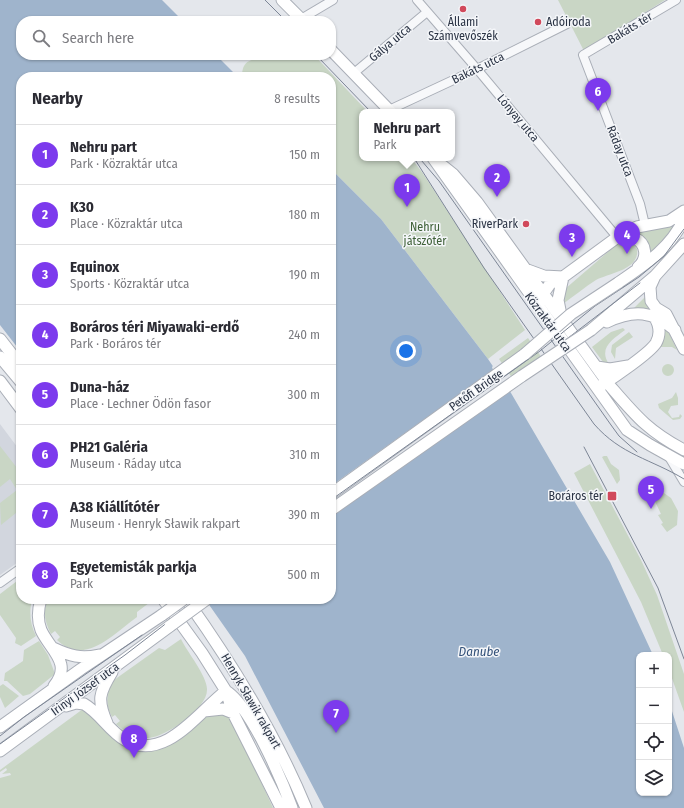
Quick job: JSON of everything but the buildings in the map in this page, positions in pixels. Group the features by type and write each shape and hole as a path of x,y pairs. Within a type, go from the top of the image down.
{"main road":[{"path":"282,0 298,16"},
{"path":"336,55 388,109"},
{"name":"Közraktár utca","path":"436,161 541,312 627,430 684,464"},
{"name":"Közraktár utca","path":"438,161 453,174 472,197 607,382 642,422 653,432 684,450"},
{"path":"541,312 543,294 550,284 563,277 617,237 631,229 669,221 684,211"},
{"path":"618,283 656,256 669,242 684,219"},
{"path":"617,237 634,238 642,243 645,250 641,265 618,283"},
{"path":"591,330 630,299 655,276 684,244"},
{"path":"525,269 544,276 563,277"},
{"path":"655,276 650,287 651,301 656,308 666,314 684,349"},
{"path":"563,277 558,306 565,323"},
{"name":"Petőfi Bridge","path":"336,490 500,374 571,314 618,283"},
{"path":"527,292 543,294"},
{"path":"591,330 617,317 633,313 654,316 666,322 675,330"},
{"path":"596,389 652,348 656,342 659,330 654,316"},
{"name":"Petőfi Bridge","path":"336,506 424,444 591,330"},
{"path":"0,339 16,360"},
{"path":"0,357 16,376"},
{"path":"597,367 610,369 628,366"},
{"path":"0,381 16,402"},
{"path":"40,604 38,612 40,623 44,635 59,659 62,674 50,690"},
{"path":"167,604 202,653 226,691 233,713 281,808"},
{"name":"Irinyi József utca","path":"0,727 50,690 178,604"},
{"name":"Henryk Sławik rakpart","path":"189,604 227,658 250,694 275,740 306,808"},
{"name":"Irinyi József utca","path":"0,751 200,604"},
{"path":"53,648 67,655 83,658 103,654"},
{"path":"107,723 99,697 104,684 114,668"},
{"path":"56,710 76,703 81,703 87,706 126,741 138,745 149,745 163,742 180,733 226,691"},
{"path":"226,691 235,697 242,706 272,761 292,808"},
{"path":"204,711 223,709 233,713"}],"street":[{"path":"308,16 333,0"},
{"name":"Lónyay utca","path":"417,0 477,69 617,237"},
{"name":"Bakáts tér","path":"583,55 676,0"},
{"name":"Gálya utca","path":"354,73 427,12"},
{"name":"Bakáts utca","path":"394,109 567,24"},
{"name":"Ráday utca","path":"583,55 640,204 645,225"},
{"path":"669,456 684,482"},
{"path":"0,583 16,572"}],"shaded area":[{"path":"0,424 16,445 16,564 0,575"}],"green space":[{"path":"558,0 665,0 584,51"},
{"path":"319,60 330,72 243,72 244,66 250,61"},
{"name":"Nehru játszótér","path":"336,78 365,109 359,109 359,161 413,161 525,330 488,359 381,219 336,174"},
{"path":"678,221 654,255 649,254 647,240 631,231"},
{"path":"631,242 637,249 637,256 634,262 622,270 596,280 563,304 565,289 616,245"},
{"path":"647,295 657,313 647,309 633,309"},
{"path":"662,325 669,333 677,350 672,347 659,347"},
{"path":"623,328 625,330 608,344 605,353 609,364 606,366 592,347 611,332"},
{"path":"629,332 633,337 616,348 615,359 611,352 612,345"},
{"path":"528,338 547,365 517,385 499,359"},
{"path":"666,364 670,364 674,370 670,376 666,376 662,372 662,368"},
{"path":"676,392 678,405 671,406 668,412 672,418 679,417 680,414 682,416 680,419 673,420 659,408 658,404 672,398"},
{"path":"0,446 16,467 16,488 10,479 0,487"},
{"path":"607,456 611,464 619,470 620,480 617,484 602,457"},
{"path":"590,464 641,560 657,595 684,674 684,712 672,678 672,652 662,652 641,602 574,473"},
{"path":"649,489 661,491 671,498 678,511 677,525 667,532 661,524 663,523 658,515 661,514"},
{"path":"16,491 16,513 1,525 0,503"},
{"path":"16,582 16,604 32,604 32,627 36,636 21,646 15,643 16,638 0,615 0,594"},
{"path":"46,604 148,604 137,612 137,617 109,639 88,649 78,650 67,647 57,640 60,637 55,631 51,634 47,625"},
{"path":"181,639 204,678 207,690 205,697 193,713 166,732 149,738 139,738 127,733 116,724 120,721 115,715 112,717 108,707 107,698 111,685 114,680 159,648 165,650"},
{"path":"39,641 48,655 55,674 30,694 23,696 7,681 4,681 5,673 23,661 24,650"},
{"path":"3,684 19,696 5,708 0,697 0,686"},
{"path":"87,706 114,731 149,745 204,711 228,714 233,720 273,808 0,808 0,778 11,775 10,773 2,774 7,770 6,768 0,772 0,770"}],"water":[{"path":"0,0 162,0 178,16 16,16 16,60 221,60 233,72 16,72 16,346 0,325"},
{"name":"Danube","path":"336,174 381,219 488,359 511,393 610,562 652,652 636,652 636,796 672,796 672,711 684,748 684,808 324,808 245,656 209,604 336,604"}],"pier":[{"path":"494,365 513,393 510,391 336,513 336,482 493,370 492,367"}],"tram line":[{"path":"265,0 281,16"},
{"path":"321,60 332,72"},
{"path":"336,76 368,109"},
{"path":"416,161 484,268 594,424 615,443 626,450 684,479"},
{"path":"422,161 439,181 619,436 637,452"},
{"path":"336,496 540,351 595,306 639,277 664,256 684,229"},
{"path":"537,359 555,348 640,283"},
{"path":"584,447 658,588 684,659"},
{"path":"0,744 125,655 191,604"},
{"path":"0,736 24,717 142,635"}],"place":[{"name":"Állami Számvevőszék","path":"463,9"},
{"name":"Adóiroda","path":"538,22"},
{"name":"PH21 Galéria","path":"598,111"},
{"name":"K30","path":"497,197"},
{"name":"Nehru part","path":"407,207"},
{"name":"RiverPark","path":"526,224"},
{"name":"Boráros téri Miyawaki-erdő","path":"627,254"},
{"name":"Equinox","path":"572,257"},
{"name":"Boráros tér","path":"612,496"},
{"name":"Duna-ház","path":"651,509"},
{"name":"A38 Kiállítótér","path":"336,733"},
{"name":"Egyetemisták parkja","path":"134,758"}]}
